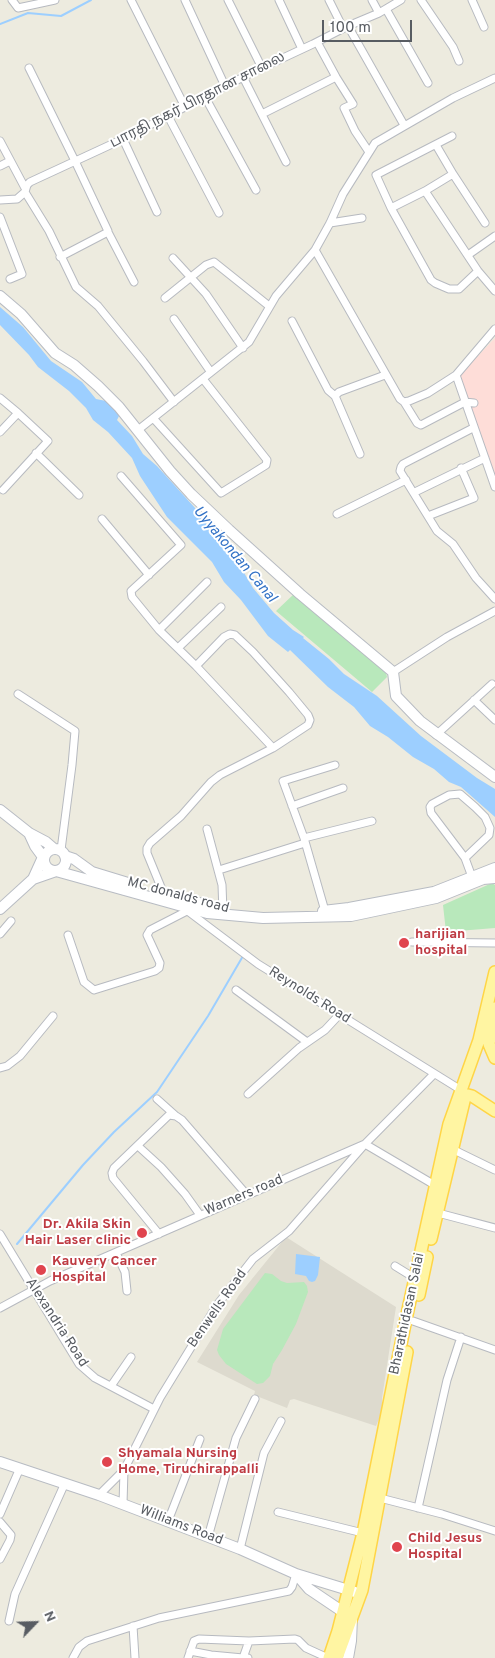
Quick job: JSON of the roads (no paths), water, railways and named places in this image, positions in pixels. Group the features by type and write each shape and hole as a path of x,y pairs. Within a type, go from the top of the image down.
{"main road":[{"name":"Bharathidasan Salai","path":"484,1042 495,972"},
{"name":"Bharathidasan Salai","path":"337,1658 348,1614 348,1590 392,1413 438,1213 439,1187 449,1124 460,1090 484,1042 495,1008"},
{"path":"484,1042 495,1058"},
{"name":"Bharathidasan Salai","path":"329,1658 348,1614 360,1595 380,1498 415,1276 439,1187 452,1149 464,1097 472,1096 495,1111"}],"street":[{"path":"12,0 18,8 52,0"},
{"path":"131,0 185,107"},
{"path":"185,0 225,86"},
{"path":"228,0 262,68"},
{"path":"280,0 302,49"},
{"path":"329,0 404,125"},
{"path":"372,0 379,13"},
{"name":"பாரதி நகர் பிரதான சாலை","path":"0,200 17,199 30,182 123,139 243,77 345,27 379,13 401,0"},
{"path":"422,0 453,46 459,61"},
{"path":"472,0 484,27"},
{"path":"386,9 428,83"},
{"path":"317,42 353,104 344,108 355,131 369,152"},
{"path":"29,68 134,282"},
{"path":"243,77 286,162"},
{"path":"262,114 336,77"},
{"path":"138,430 203,379 210,371 249,342 276,296 315,250 343,194 375,143 404,125 495,78"},
{"path":"205,97 256,190"},
{"path":"168,116 219,213"},
{"path":"452,136 376,175 391,208 435,283 449,289 459,289 478,271"},
{"path":"123,139 157,212"},
{"path":"0,141 49,231 76,288 98,306 174,402"},
{"path":"436,145 485,223"},
{"path":"0,166 10,161"},
{"path":"391,208 453,174"},
{"path":"425,191 478,271 495,291"},
{"path":"0,217 22,274 10,279"},
{"path":"330,223 362,218"},
{"path":"60,256 108,232"},
{"path":"468,255 495,236"},
{"path":"315,250 400,400 404,402 417,422 421,425 465,402 474,403"},
{"path":"173,258 206,294 243,348"},
{"path":"165,298 191,276 211,262 214,262 270,306"},
{"path":"0,296 20,314 54,353 74,365 98,386 138,430 191,494 228,530 300,594 393,672 395,693 420,721 436,735 495,777"},
{"path":"174,319 210,371"},
{"path":"292,321 328,390 335,396 360,454"},
{"path":"404,402 428,393 456,375 495,329"},
{"path":"335,396 340,392 385,374"},
{"path":"456,375 495,487"},
{"path":"153,418 221,493 266,465 267,460 203,379"},
{"path":"0,398 48,441 3,490"},
{"path":"0,432 18,413"},
{"path":"474,428 403,464 400,471 437,531 453,544 476,578 495,599"},
{"path":"36,453 79,494"},
{"path":"414,492 485,458"},
{"path":"428,516 474,498 461,468"},
{"path":"121,476 181,545 131,591 131,594 159,630 196,666 272,748"},
{"path":"337,514 406,480"},
{"path":"102,519 149,575"},
{"path":"159,630 207,582"},
{"path":"178,648 221,607"},
{"path":"393,672 447,637 495,611"},
{"path":"163,892 147,853 150,843 181,816 211,782 220,775 272,748 308,724 310,720 289,692 235,635 230,634 224,637 196,666"},
{"path":"436,735 492,684"},
{"path":"0,909 33,879 64,867 66,860 60,851 75,731 18,694"},
{"path":"474,700 495,720"},
{"path":"325,911 305,841 283,781 335,765"},
{"path":"292,806 343,788"},
{"path":"465,858 489,834 490,828 485,817 460,794 449,795 432,804 430,807 431,813 465,858 472,877"},
{"path":"0,810 29,833 74,859 91,877 207,913 263,918 350,916 436,898 484,879 495,878"},
{"path":"219,870 372,821"},
{"path":"207,829 222,885 223,913"},
{"path":"29,833 43,857 45,866 52,871 56,871"},
{"path":"33,879 46,852 60,851"},
{"name":"MC donalds road","path":"56,871 163,892 223,913 252,913 325,911 410,897 434,892 495,868"},
{"name":"Reynolds Road","path":"163,892 258,964 460,1090"},
{"path":"68,935 84,982 94,990 155,971 159,968 160,963 147,935 150,930 187,910"},
{"path":"0,934 11,921"},
{"path":"412,942 495,943"},
{"path":"236,990 307,1042"},
{"path":"248,1094 307,1042 325,1030 339,1014"},
{"path":"0,1068 7,1066 20,1056 53,1016"},
{"name":"Warners road","path":"0,1308 50,1281 365,1144 434,1074"},
{"path":"157,1099 182,1120 247,1195"},
{"path":"159,1234 113,1178 112,1173 114,1168 169,1115 176,1116"},
{"path":"365,1144 439,1187"},
{"name":"Benwells Road","path":"99,1495 124,1470 138,1446 154,1409 217,1306 253,1259 289,1230 365,1144"},
{"path":"138,1146 161,1167 185,1194 200,1215"},
{"path":"452,1149 495,1170"},
{"path":"438,1213 495,1228"},
{"name":"Alexandria Road","path":"0,1234 79,1364 94,1378 154,1409"},
{"path":"116,1253 124,1272 127,1291"},
{"path":"395,1266 415,1276"},
{"path":"413,1321 495,1350"},
{"path":"418,1508 447,1380 460,1338"},
{"path":"111,1386 131,1357"},
{"path":"208,1536 236,1438 255,1399"},
{"path":"240,1549 264,1453 281,1421"},
{"path":"168,1521 200,1439"},
{"name":"Williams Road","path":"0,1462 99,1495 208,1536 296,1574 360,1595"},
{"path":"0,1514 20,1468"},
{"path":"123,1504 124,1470"},
{"path":"9,1621 15,1594 65,1483"},
{"path":"380,1498 495,1531"},
{"path":"278,1512 363,1533"},
{"path":"0,1522 11,1535 0,1559"},
{"path":"296,1574 309,1589 348,1614 352,1636 348,1658"},
{"path":"73,1658 79,1647 87,1641 133,1626 159,1618 289,1591 296,1574"},
{"path":"133,1626 135,1658 140,1658"},
{"path":"248,1658 189,1654 196,1639 295,1639 306,1648 329,1658"},
{"path":"243,1658 249,1640"}],"water":[{"path":"0,307 23,327 51,361 82,382 96,399 106,401 120,414 117,420 132,436 143,454 157,466 196,509 240,566 253,588 274,613 304,637 344,674 377,696 421,736 477,778 495,789 495,817 461,787 449,782 434,769 413,757 388,737 370,726 354,707 328,687 290,650 288,652 268,636 241,600 224,582 212,562 167,517 140,476 132,458 108,432 93,420 86,408 69,391 38,367 0,325"},
{"path":"296,1254 320,1257 318,1275 315,1281 309,1281 306,1276 295,1274"}],"waterway":[{"path":"0,24 28,13 61,16 91,0"},
{"path":"17,1244 83,1165 114,1132 157,1092 208,1016 243,956"}],"place":[{"name":"harijian hospital","path":"404,943"},
{"name":"Dr. Akila Skin Hair Laser clinic","path":"142,1233"},
{"name":"Kauvery Cancer Hospital","path":"41,1270"},
{"name":"Shyamala Nursing Home, Tiruchirappalli","path":"107,1462"},
{"name":"Child Jesus Hospital","path":"397,1547"}],"water label":[{"name":"Uyyakondan Canal","path":"234,555"}]}
